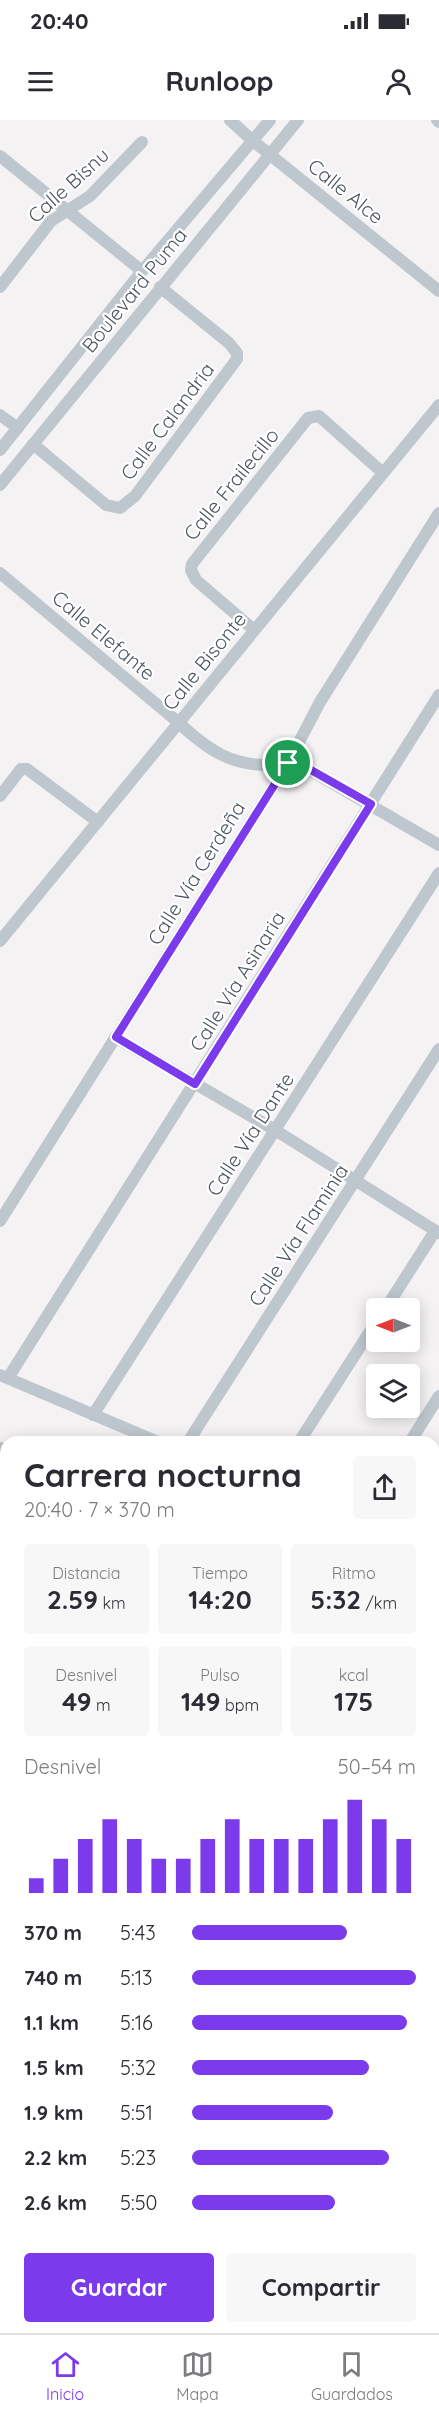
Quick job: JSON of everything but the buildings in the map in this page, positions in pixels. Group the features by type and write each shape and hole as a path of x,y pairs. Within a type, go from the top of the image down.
{"street":[{"name":"Calle Alce","path":"230,120 439,291"},
{"name":"Boulevard Puma","path":"0,450 142,271 270,120"},
{"name":"Boulevard Puma","path":"0,485 298,120"},
{"name":"Calle Bisnu","path":"0,287 51,221 90,196 142,141"},
{"path":"0,156 142,271"},
{"name":"Calle Calandria","path":"33,444 106,505 113,508 120,507 135,496 237,359 237,353 229,343 160,287"},
{"name":"Calle Bisonte","path":"0,941 439,405"},
{"path":"0,415 18,428"},
{"name":"Calle Frailecillo","path":"254,630 196,580 191,570 192,564 311,416 319,416 383,473"},
{"name":"Calle Vía Cerdeña","path":"0,1221 288,763 320,702 439,513"},
{"name":"Calle Elefante","path":"0,573 179,723 202,745 218,755 253,764 288,763 311,770 439,844"},
{"name":"Calle Vía Asinaria","path":"4,1377 195,1084 439,695"},
{"path":"0,795 21,769 31,770 98,822"},
{"name":"Calle Vía Dante","path":"93,1415 439,873"},
{"path":"116,1037 275,1130 437,1232 393,1298"},
{"name":"Calle Vía Flaminia","path":"192,1436 439,1048"},
{"path":"303,1436 366,1338"},
{"path":"4,1377 144,1436"},
{"path":"414,1436 439,1396"}],"route":[{"path":"288,763 301,765 371,804 195,1084 116,1037 288,763"}]}
